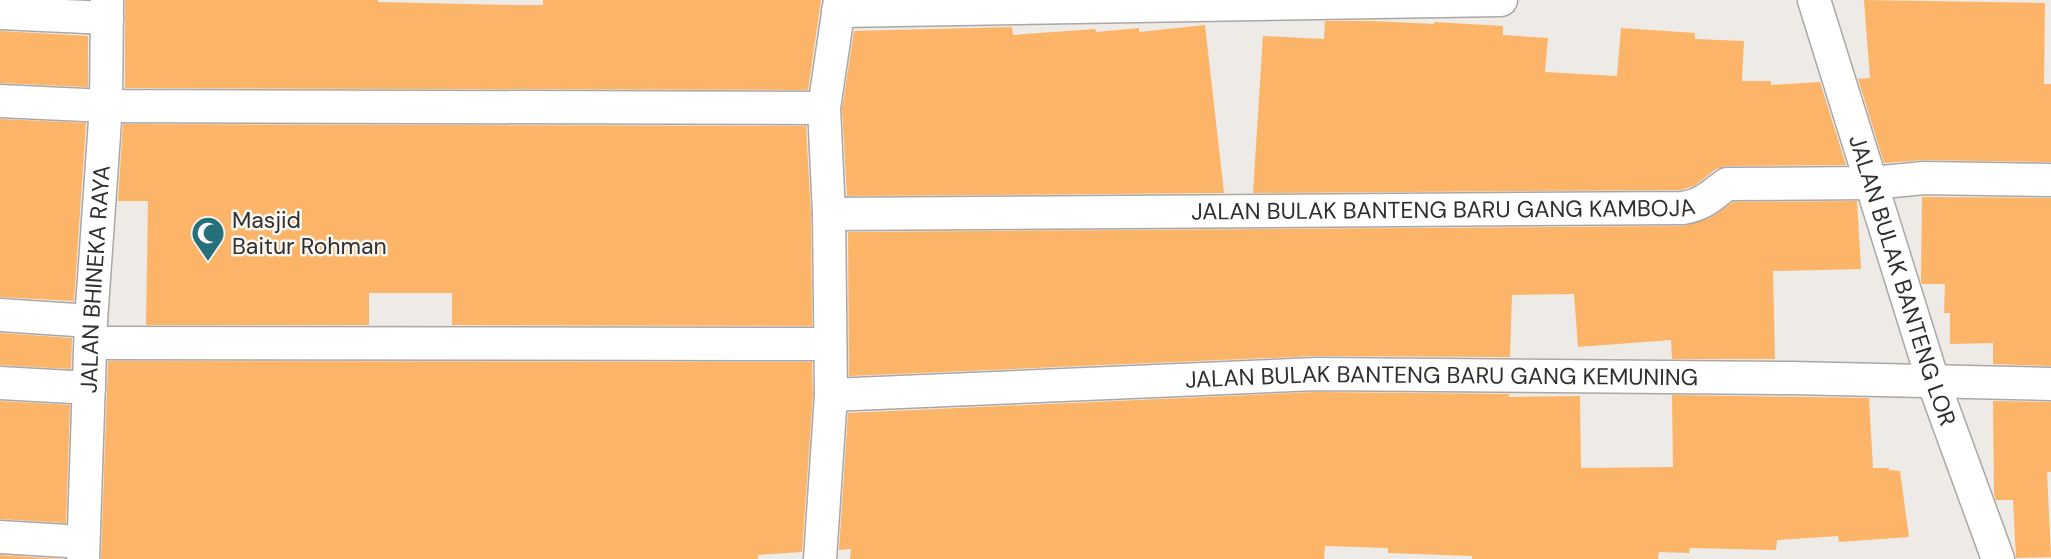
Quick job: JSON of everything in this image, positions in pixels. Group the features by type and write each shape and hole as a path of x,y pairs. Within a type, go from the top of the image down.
{"street":[{"path":"820,559 831,395 829,214 824,108 839,5 1501,0"},
{"name":"JALAN BULAK BANTENG LOR","path":"1814,0 1933,381 1998,559"},
{"path":"0,13 107,9"},
{"name":"JALAN BHINEKA RAYA","path":"83,551 91,332 106,106 107,9"},
{"path":"0,101 106,106 824,108"},
{"name":"JALAN BULAK BANTENG BARU GANG KAMBOJA","path":"829,214 1684,208 1699,205 1727,184 1872,183 1924,178 2051,180"},
{"path":"0,316 91,332 830,344"},
{"name":"JALAN BULAK BANTENG BARU GANG KEMUNING","path":"831,395 1316,374 1792,378 2051,384"},
{"path":"0,383 89,388"},
{"path":"0,537 83,551"}],"building":[{"path":"125,0 378,0 543,5 543,0 821,0 808,90 125,88"},
{"path":"1864,0 2045,3 2044,84 2051,84 2051,162 1924,160 1884,163 1858,79 1870,78"},
{"path":"1325,21 1503,26 1503,35 1548,38 1545,72 1617,76 1621,28 1695,33 1695,39 1744,41 1742,81 1771,81 1771,85 1820,82 1846,165 1727,166 1716,169 1694,186 1681,190 1253,193 1263,36 1324,39"},
{"path":"1205,25 1224,193 847,196 842,109 854,31 1012,27 1013,35 1095,29 1096,32 1139,28 1139,32"},
{"path":"0,31 88,36 88,87 0,83"},
{"path":"0,119 86,123 74,301 0,297"},
{"path":"123,124 806,126 811,215 812,326 452,325 452,293 369,293 369,325 146,325 148,201 118,201"},
{"path":"1922,197 2051,198 2051,366 1993,364 1993,343 1950,344 1950,313 1944,313 1945,284 1921,282"},
{"path":"1857,201 1861,269 1773,271 1775,359 1672,359 1671,340 1578,347 1574,294 1512,295 1510,357 1315,356 849,376 848,232 1683,226 1710,218 1733,202"},
{"path":"0,333 72,338 71,369 0,365"},
{"path":"108,361 812,362 813,394 802,552 758,555 758,559 101,559"},
{"path":"1316,392 1580,396 1581,468 1673,467 1672,395 1869,398 1873,468 1900,471 1909,537 1839,542 1838,536 1777,540 1776,550 1690,548 1689,553 1659,552 1658,559 1472,559 1472,556 1388,553 1388,548 1325,546 1324,559 850,559 851,549 839,550 848,413"},
{"path":"0,401 70,405 66,523 0,519"},
{"path":"1993,401 2051,402 2051,472 2047,472 2051,557 2016,558 2013,500 1996,500 1994,494"},
{"path":"0,555 60,559 0,559"}],"place":[{"name":"Masjid Baitur Rohman","path":"208,263"}]}
